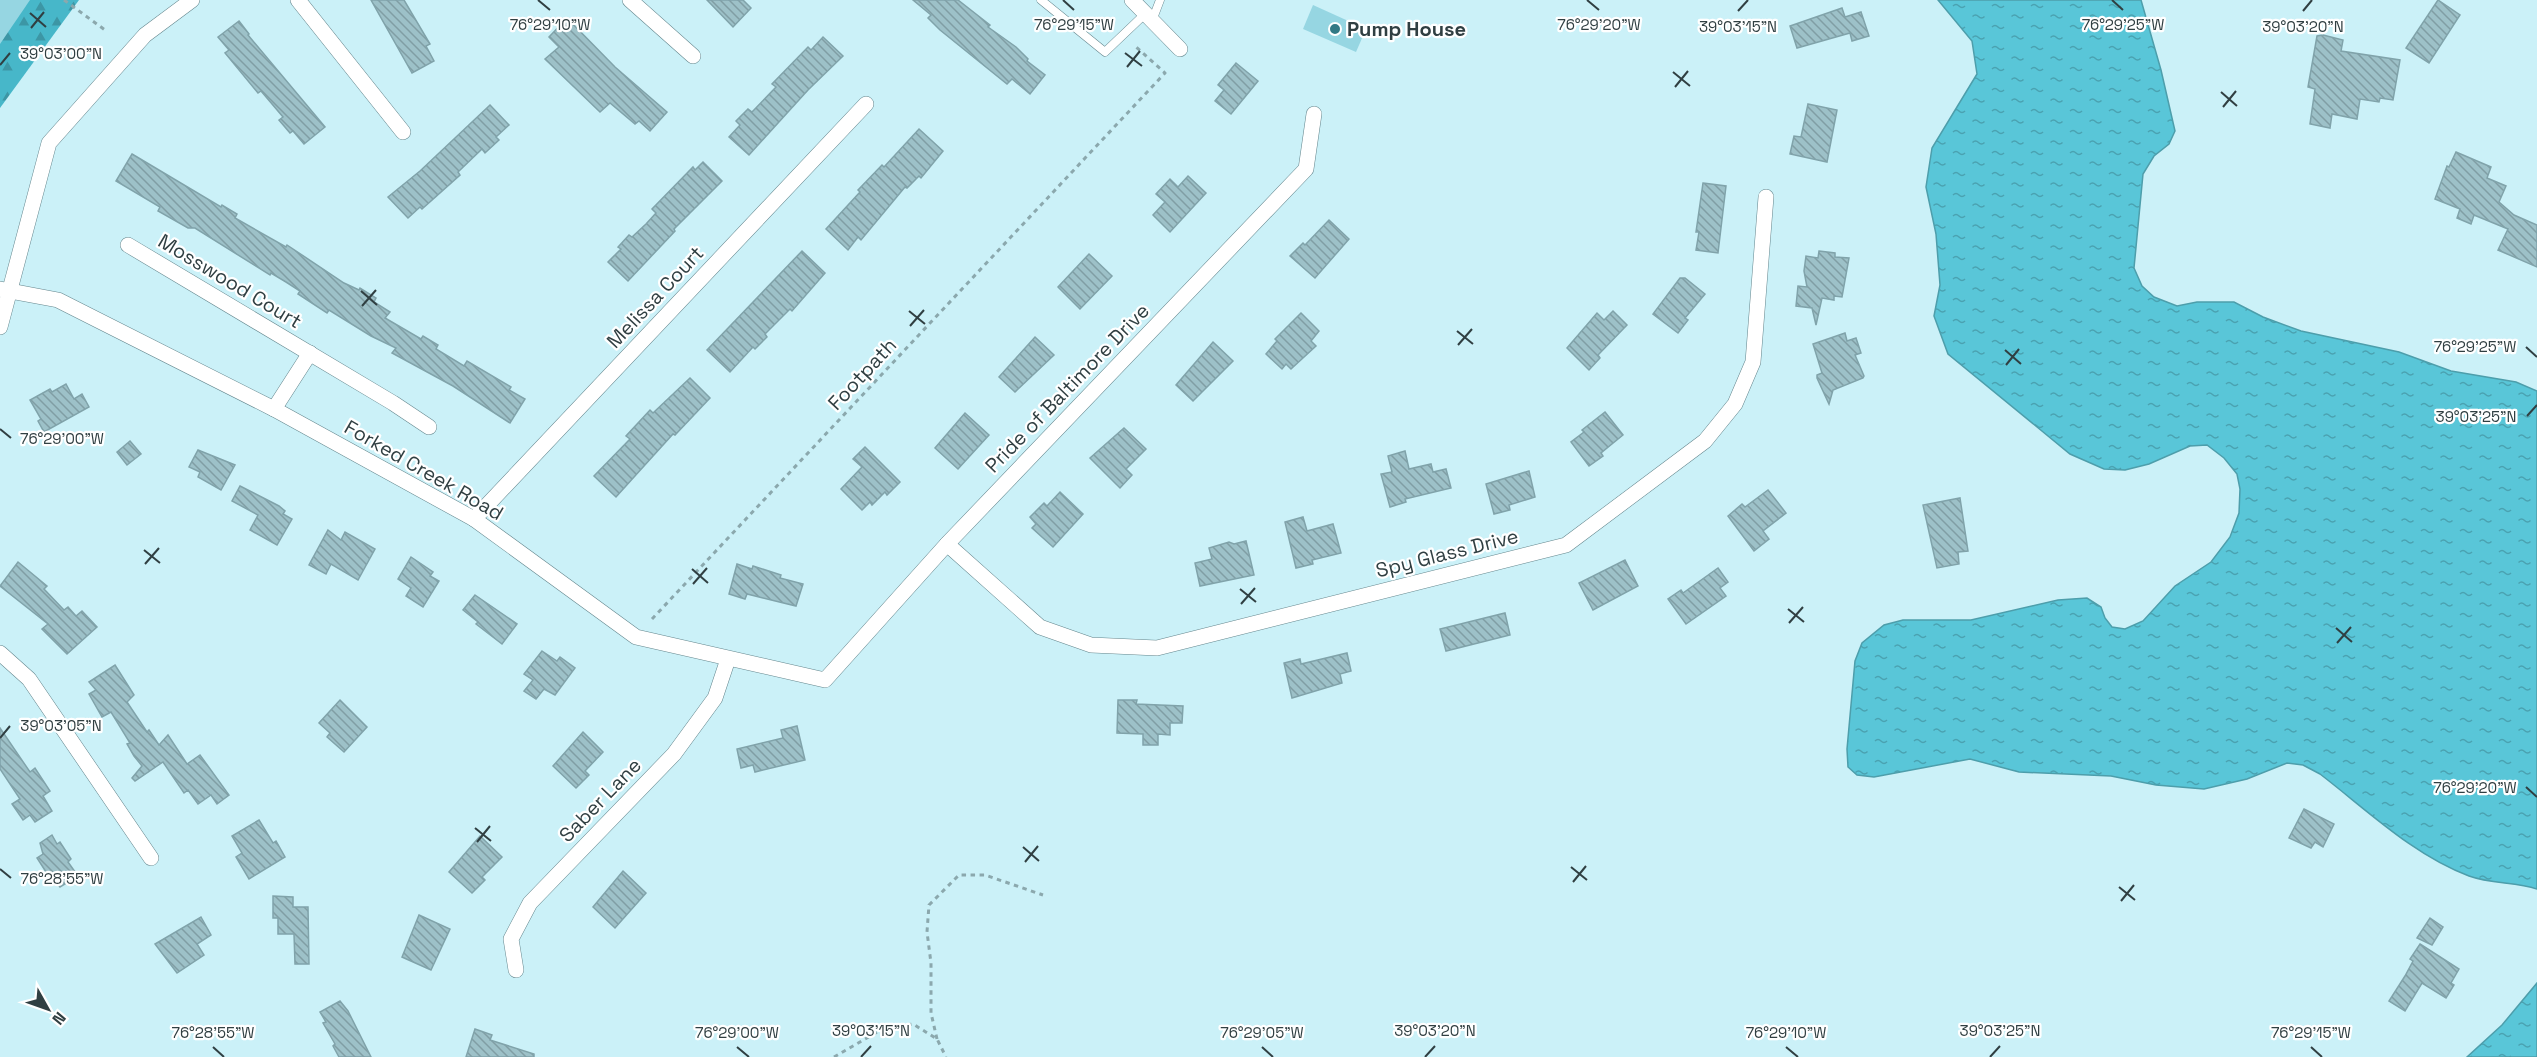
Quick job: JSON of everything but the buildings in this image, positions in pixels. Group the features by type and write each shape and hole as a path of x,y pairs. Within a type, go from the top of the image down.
{"street":[{"path":"0,327 4,290 49,143 145,35 192,0"},
{"path":"298,0 403,132"},
{"path":"630,0 693,56"},
{"path":"1132,0 1180,49"},
{"name":"Melissa Court","path":"474,519 866,104"},
{"name":"Pride of Baltimore Drive","path":"825,680 947,544 1306,169 1314,114"},
{"name":"Spy Glass Drive","path":"947,544 1040,627 1091,645 1157,648 1566,544 1705,441 1735,404 1753,362 1766,198"},
{"name":"Mosswood Court","path":"128,245 310,353 429,428"},
{"name":"Forked Creek Road","path":"4,290 58,300 274,409 474,519 636,637 825,680"},
{"name":"Mosswood Court","path":"274,409 310,353"},
{"path":"0,653 29,679 151,858"},
{"name":"Saber Lane","path":"516,970 511,939 530,903 674,754 715,698 728,659"}],"lane":[{"path":"1041,0 1105,52 1149,17 1160,0"}],"path":[{"path":"64,0 105,30"},
{"name":"Footpath","path":"652,619 1166,73 1135,46"},
{"path":"946,1057 937,1039 931,1013 931,963 927,932 929,905 959,875 985,875 1043,895"},
{"path":"834,1057 884,1028 913,1024 937,1039"}],"green space":[{"path":"0,0 79,0 0,108"}],"shaded area":[{"path":"0,0 30,0 0,44"},
{"name":"Pump House","path":"1313,5 1366,29 1356,52 1303,29"}],"water":[{"path":"1938,0 2141,0 2175,131 2169,144 2154,156 2143,174 2134,268 2142,286 2154,297 2177,306 2197,302 2234,302 2263,317 2301,331 2399,352 2451,371 2516,382 2537,391 2537,889 2477,879 2448,867 2410,844 2320,774 2303,765 2287,763 2247,779 2204,789 2156,785 2111,776 2019,772 1970,759 1874,777 1857,775 1848,767 1847,749 1855,661 1862,643 1884,625 1903,620 1971,620 2058,600 2087,598 2101,607 2112,627 2125,629 2143,621 2175,586 2211,562 2230,537 2239,513 2240,489 2237,474 2224,458 2207,445 2190,446 2149,464 2125,470 2104,469 2070,454 1948,354 1934,316 1940,285 1936,234 1926,187 1932,148 1977,74 1972,41"},
{"path":"2537,983 2537,1057 2467,1057 2502,1025"}],"place":[{"name":"Pump House","path":"1335,29"}]}
